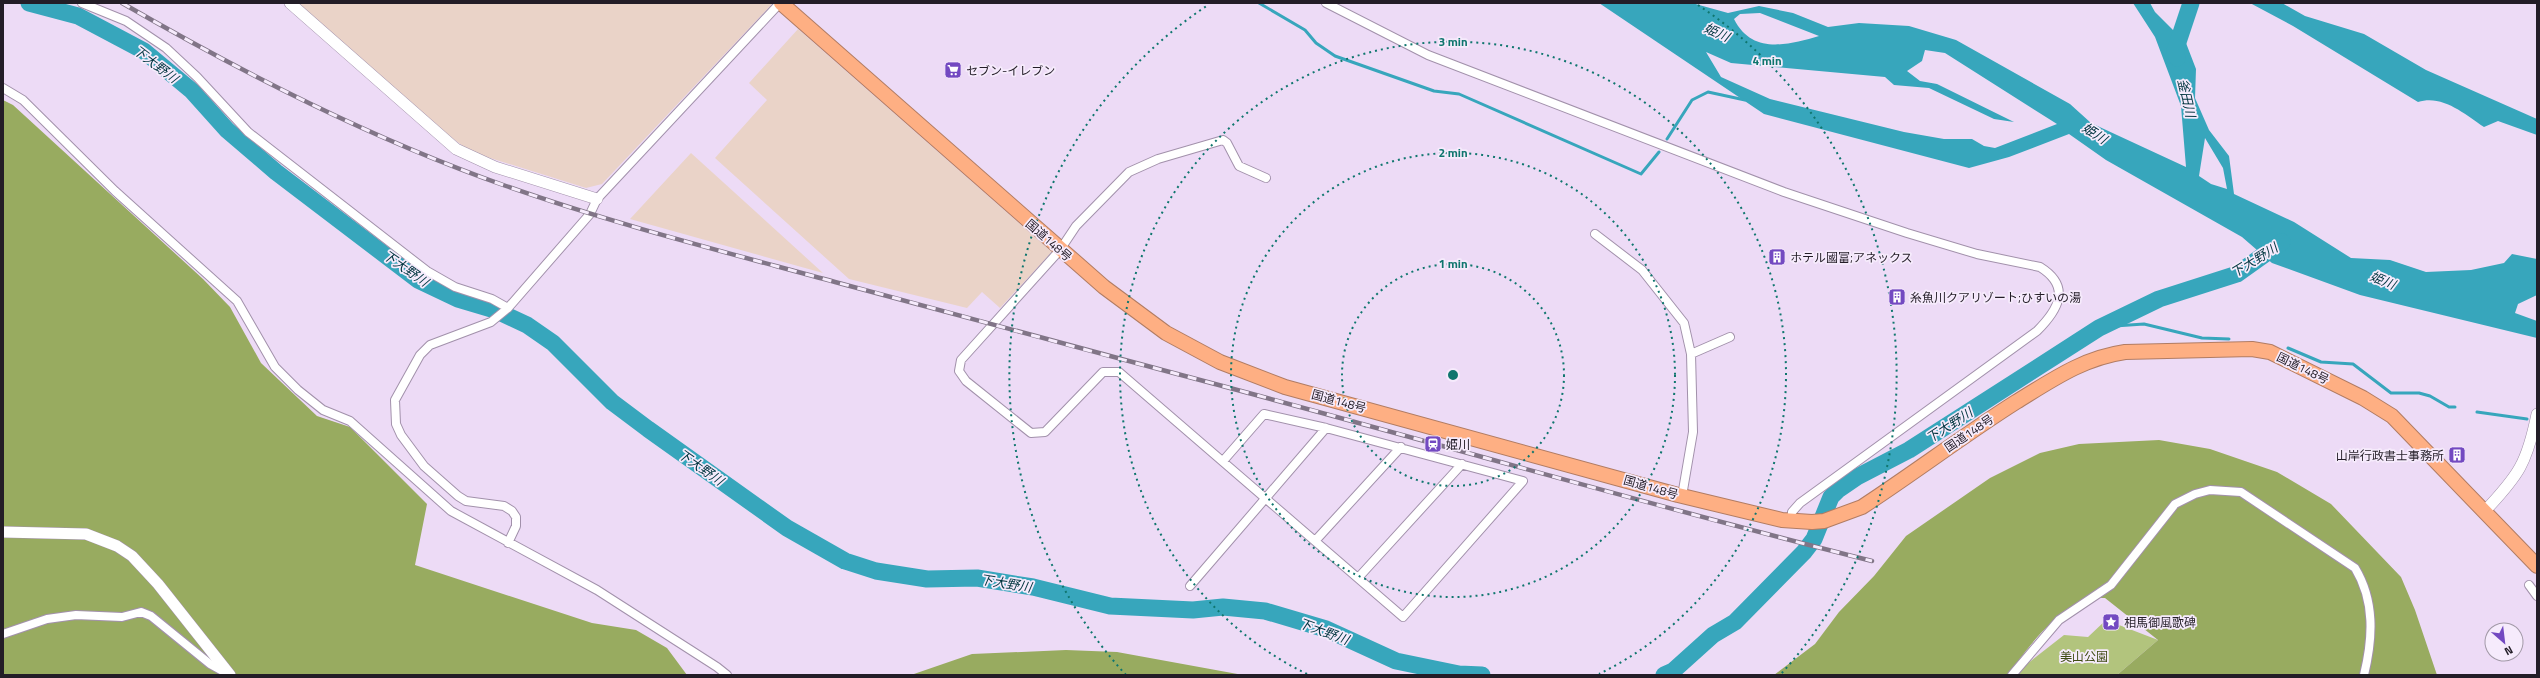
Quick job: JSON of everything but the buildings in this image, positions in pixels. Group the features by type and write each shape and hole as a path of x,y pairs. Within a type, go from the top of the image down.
{"highway":[{"name":"国道148号","path":"781,3 1060,250 1137,314 1166,334 1220,362 1252,376 1682,496 1791,521 1812,522 1830,519 1862,507 1989,419 2085,361 2104,355 2125,352 2252,349 2270,352 2288,359 2363,398 2392,416 2537,566"}],"street":[{"path":"82,3 126,21 166,48 197,77 248,132 427,271 456,287 492,299 508,308"},
{"path":"290,3 456,149 495,167 597,199"},
{"path":"508,543 516,526 516,517 512,511 504,506 466,501 458,496 424,466 401,435 394,413 395,400 420,355 430,345 491,322 508,308 590,214 597,199 781,3"},
{"path":"1326,3 1428,55 1784,192 1907,233 1978,254 2040,267 2048,272 2055,281 2059,299 2051,318 2037,331 1800,503 1792,512 1791,521"},
{"path":"3,88 23,100 114,191 237,301 275,367 298,390 323,410 350,420 451,511 597,590 718,667 727,675"},
{"path":"1223,460 1264,414 1401,447 1523,481 1403,617 1315,541 1263,499 1223,460 1119,372 1103,372 1045,432 1031,433 966,380 959,371 960,360 1060,250 1076,226 1129,172 1158,159 1223,140 1227,143 1239,166 1266,178"},
{"path":"1595,234 1650,278 1684,323 1691,354 1693,432 1682,496"},
{"path":"1691,354 1730,336"},
{"path":"2484,512 2512,482 2522,466 2534,441 2537,414"},
{"path":"1190,586 1263,499 1326,428"},
{"path":"1315,541 1401,447"},
{"path":"1358,578 1462,464"},
{"path":"2012,675 2059,620 2111,585 2176,504 2195,494 2210,490 2242,492 2355,568 2364,584 2370,607 2369,653 2364,675"},
{"path":"3,532 86,534 117,546 132,556 158,584 230,675"},
{"path":"2530,585 2537,596"},
{"path":"3,634 47,619 76,615 122,617 142,612 151,616 210,664 230,675"}],"shaded area":[{"path":"297,3 773,3 602,184 586,188 471,152 452,138"},
{"path":"798,29 1052,252 1000,308 982,292 967,308 849,279 715,158 767,100 749,83"},
{"path":"691,153 823,273 630,219"}],"green space":[{"path":"3,100 13,105 203,279 230,307 261,363 317,416 350,427 427,504 415,565 592,623 636,630 667,648 687,675 3,675"},
{"path":"2159,440 2210,449 2277,472 2331,504 2401,577 2415,610 2437,675 2117,675 2158,640 2105,598 2090,598 2075,604 2053,621 2023,654 2009,675 1774,675 1815,644 1839,612 1874,576 1906,536 1990,478 2040,453 2079,444"},
{"name":"美山公園","path":"2106,620 2158,640 2117,675 2013,675 2064,635 2088,637"},
{"path":"1066,650 1117,652 1243,675 911,675 972,654"}],"water":[{"path":"1599,3 1692,3 1728,13 1759,6 1793,13 1828,27 1859,23 1909,26 1956,40 2070,104 2091,123 2186,167 2181,106 2155,37 2133,3 2150,3 2155,12 2186,43 2196,69 2195,98 2209,130 2229,156 2234,194 2294,222 2351,258 2390,260 2426,272 2471,270 2504,263 2512,254 2537,259 2537,295 2518,304 2515,313 2537,321 2537,338 2360,295 2272,263 2242,237 2106,160 2069,134 2009,157 1969,168 1764,114","holes":["1760,13 1819,36 1783,44 1761,43 1751,38 1742,30 1734,19 1740,14","1925,50 1945,53 2057,124 1995,148 1984,146 1972,139 1944,139 1904,132 1770,99 1721,77 1706,52 1731,63 1885,77 1894,85 1929,88 1994,119 2014,122 1937,84 1920,81 1907,71 1922,61","2205,138 2223,168 2227,189 2211,184 2199,176"]},
{"path":"2250,3 2282,3 2305,16 2364,34 2426,70 2537,119 2537,135 2498,121 2484,127 2461,111 2444,103 2427,100 2418,102 2293,26"}],"waterway":[{"name":"下大野川","path":"29,3 78,16 144,51 192,91 227,130 276,172 418,280 458,299 495,310 527,325 553,343 612,402 648,429 787,528 845,561 876,571 927,579 977,578 1033,587 1110,606 1193,610 1223,607 1265,611 1326,629 1396,661 1459,674 1482,675"},
{"path":"1259,3 1305,30 1316,43 1335,56 1434,91 1459,94 1641,174 1659,152"},
{"name":"釜田川","path":"2177,58 2175,51 2191,3"},
{"path":"1667,139 1692,100 1708,92 1745,100"},
{"name":"下大野川","path":"1664,675 1673,671 1713,635 1735,622 1804,552 1814,539 1831,497 1838,490 1857,477 1909,450 2099,328 2159,299 2237,274 2282,242"},
{"path":"2100,327 2144,324 2202,338 2229,339"},
{"path":"2288,348 2321,362 2353,364 2391,393 2419,393 2430,396 2449,407 2455,407"},
{"path":"2477,412 2527,419"}],"railway":[{"path":"122,3 215,55 310,104 407,148 456,168 547,200 711,248 1695,515 1872,561"}],"place":[{"name":"セブン-イレブン","path":"953,70"},
{"name":"ホテル國富;アネックス","path":"1777,257"},
{"name":"糸魚川クアリゾート;ひすいの湯","path":"1897,297"},
{"name":"姫川","path":"1433,444"},
{"name":"山岸行政書士事務所","path":"2457,455"},
{"name":"相馬御風歌碑","path":"2111,622"}]}
